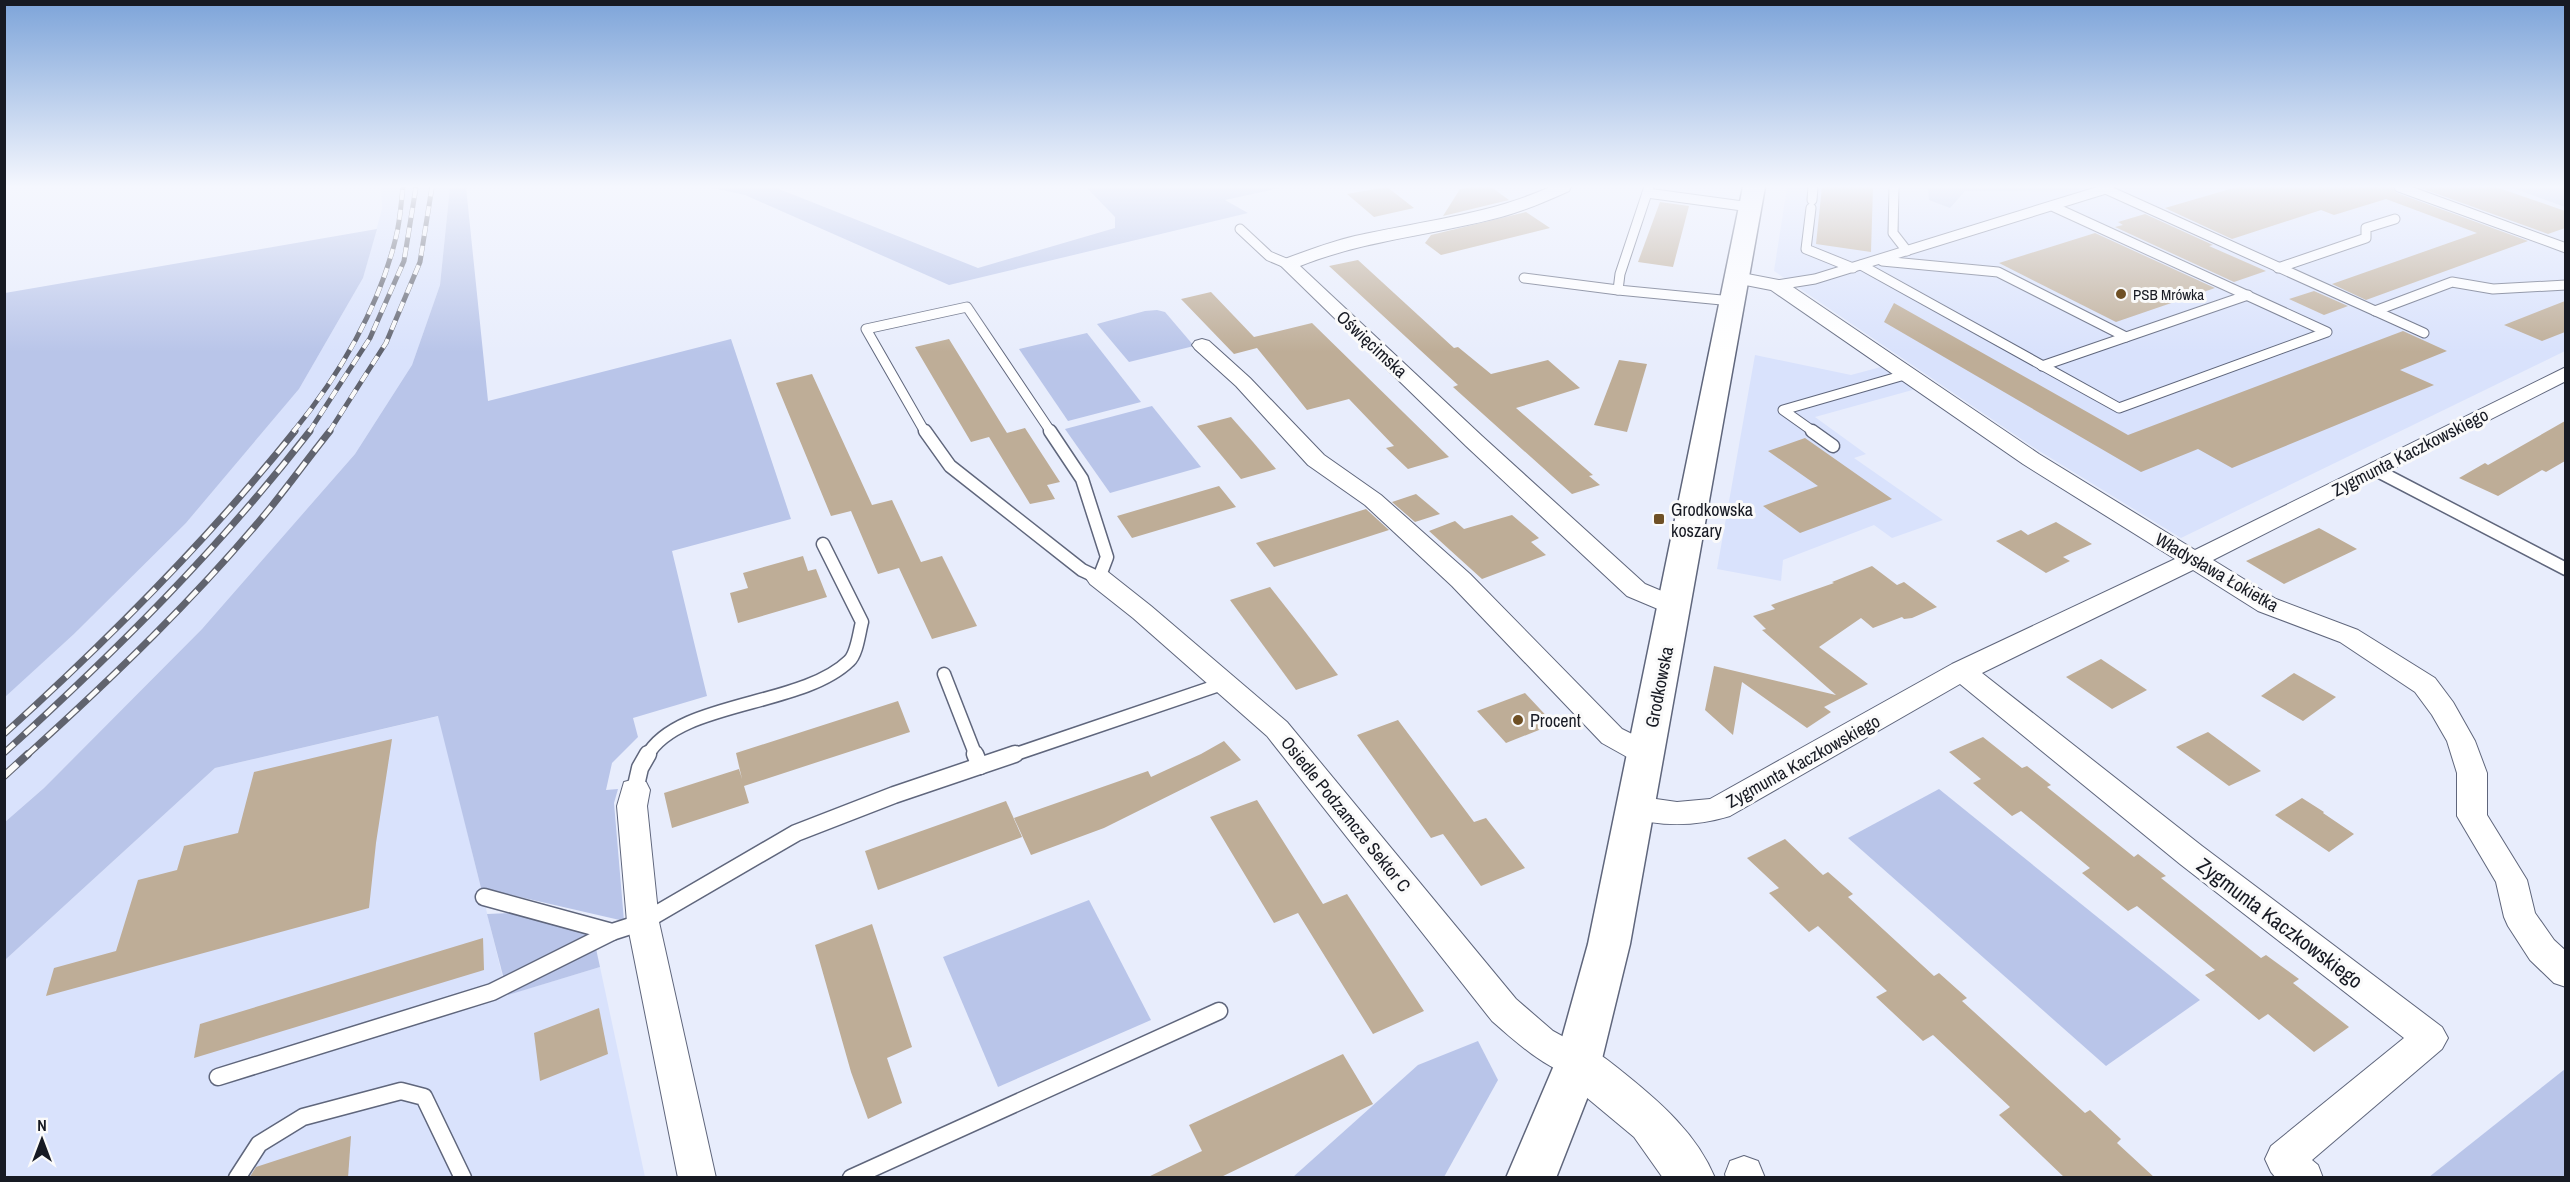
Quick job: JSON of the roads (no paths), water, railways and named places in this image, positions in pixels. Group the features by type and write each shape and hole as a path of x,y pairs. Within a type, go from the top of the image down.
{"main road":[{"name":"Grodkowska","path":"1530,1178 1578,1063 1609,944 1744,242"}],"street":[{"path":"1288,264 1326,249 1357,242"},
{"name":"Oświęcimska","path":"1288,264 1474,441 1636,590 1674,606"},
{"name":"Władysława Łokietka","path":"1735,289 1777,285 2031,459 2194,561 2267,605 2349,636 2425,686 2444,709 2461,741 2472,773 2472,816 2511,880 2520,917 2542,950 2565,972"},
{"path":"1202,345 1243,382 1316,459 1373,500 1461,580 1612,736 1646,754"},
{"name":"Zygmunta Kaczkowskiego","path":"1635,808 1669,815 1700,814 1719,808 1962,671 2194,561 2565,373"},
{"name":"Osiedle Podzamcze Sektor C","path":"1099,578 1277,729 1504,1010 1541,1042 1578,1063"},
{"name":"Zygmunta Kaczkowskiego","path":"1962,671 2191,855 2430,1038 2284,1159 2304,1178"},
{"path":"635,790 632,806 643,922 697,1178"},
{"path":"1578,1063 1650,1122 1692,1178"}],"lane":[{"path":"1254,242 1269,256 1288,264"},
{"path":"1618,290 1620,274 1631,242"},
{"path":"1807,242 1806,249 1857,267 2119,408 2327,332 2131,242"},
{"path":"1901,242 1908,251"},
{"path":"1777,285 1815,279 1937,242"},
{"path":"2223,242 2424,333"},
{"path":"2278,268 2355,242"},
{"path":"2549,242 2565,248"},
{"path":"1875,261 1998,272 2126,337"},
{"path":"1524,278 1618,290 1735,289"},
{"path":"2375,311 2452,282 2493,289 2565,285"},
{"path":"2042,366 2247,295"},
{"name":"Osiedle Podzamcze Sektor C","path":"967,307 1082,478 1107,557 1099,578 1083,570 950,466 931,442 866,329 967,307"},
{"path":"1833,447 1784,410 1908,374"},
{"path":"2374,469 2565,569"},
{"path":"635,790 640,768 654,743 674,730 701,718 785,693 829,675 850,660 862,622 824,544"},
{"path":"944,674 980,766"},
{"path":"218,1077 492,992 612,932 643,922 796,834 894,795 1225,683"},
{"path":"484,897 612,932"},
{"path":"851,1178 1219,1011"},
{"path":"237,1178 259,1144 303,1117 401,1091 424,1097 463,1178"}],"railway":[{"path":"293,432 326,388 355,340 379,290 395,242"},
{"path":"309,432 370,338 404,261 407,242"},
{"path":"329,432 386,343 420,262 423,242"},
{"path":"4,734 156,588 227,512 295,431"},
{"path":"4,753 86,677 164,599 239,518 310,431"},
{"path":"26,756 122,667 214,573 271,507 330,431"},
{"path":"4,776 28,754"}],"place":[{"name":"PSB Mrówka","path":"2121,294"},
{"name":"Grodkowska koszary","path":"1659,519"},
{"name":"Procent","path":"1518,720"}]}
